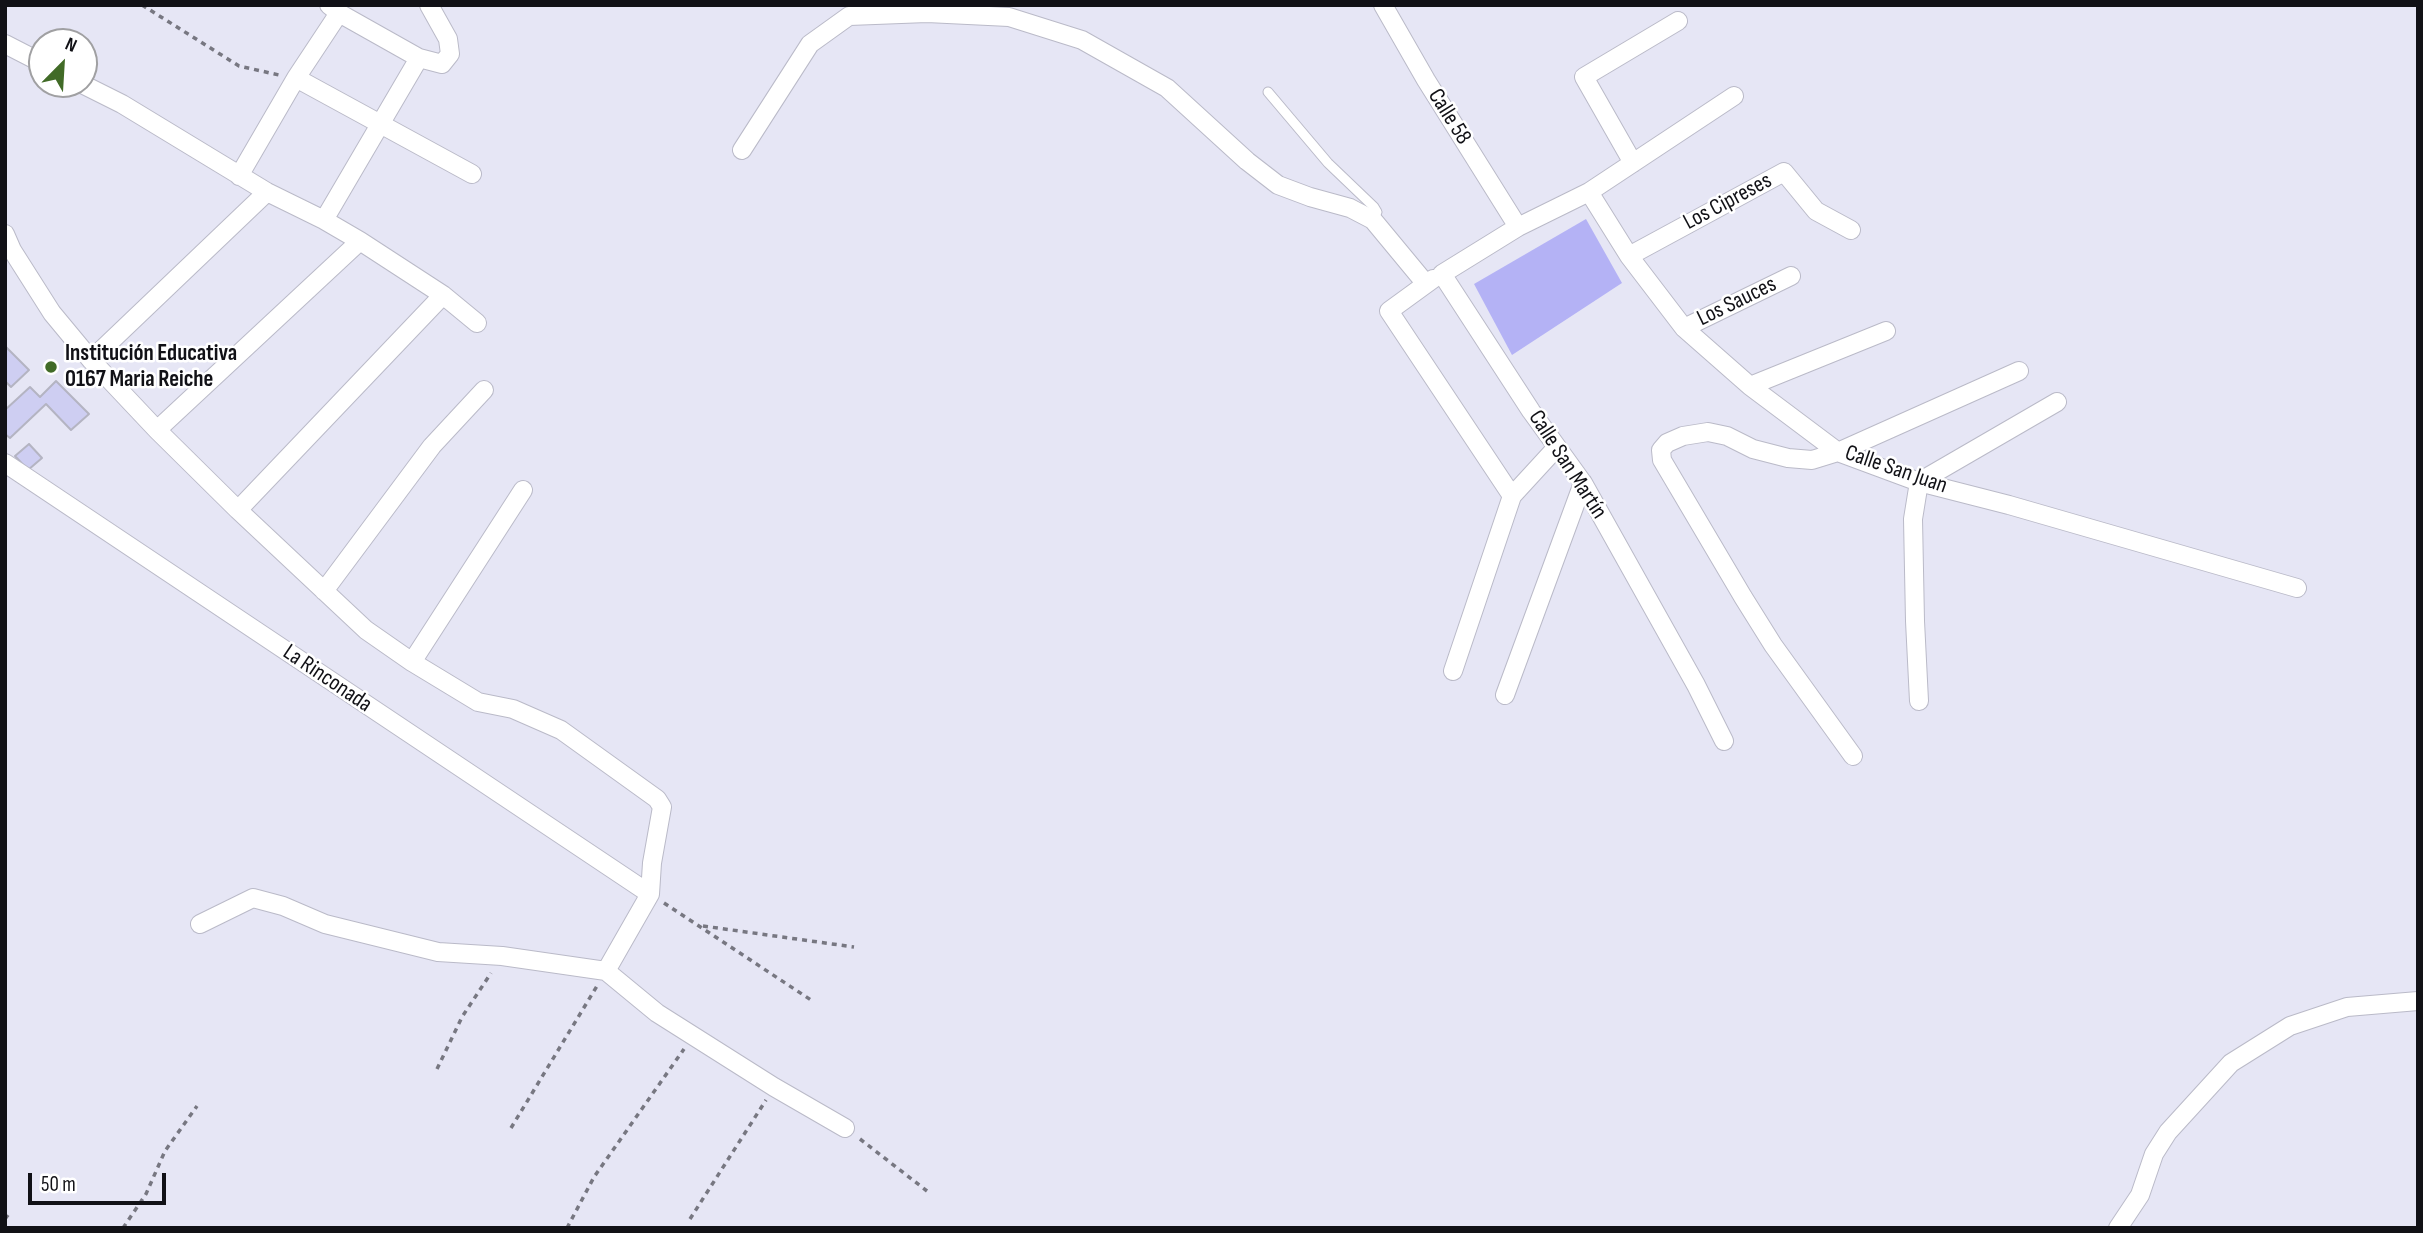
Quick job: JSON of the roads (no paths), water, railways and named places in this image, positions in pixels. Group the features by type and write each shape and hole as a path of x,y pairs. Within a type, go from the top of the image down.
{"street":[{"path":"239,176 335,9 419,58 442,64 450,54 448,39 429,5"},
{"name":"Calle 58","path":"1383,5 1518,228"},
{"path":"742,150 810,44 849,16 927,13 1009,17 1082,40 1167,88 1247,161 1278,185 1350,208 1374,220 1426,284"},
{"path":"1633,163 1584,77 1678,21"},
{"path":"5,44 28,56"},
{"path":"324,220 419,58"},
{"path":"296,78 472,174"},
{"path":"98,92 267,192 360,241 443,295 477,323"},
{"path":"1512,496 1389,311 1426,284 1518,228 1589,192 1734,96"},
{"name":"Los Cipreses","path":"1629,256 1784,172 1816,211 1851,230"},
{"path":"91,360 267,192"},
{"name":"Calle San Juan","path":"1589,192 1629,256 1684,328 1750,386 1838,452 1919,482 2009,505 2297,588"},
{"path":"5,234 12,250 52,313 91,360 238,510 366,629 412,662 478,702 513,709 561,730 657,799 662,807 652,863 650,894 606,971"},
{"path":"157,430 360,241"},
{"name":"Calle San Martín","path":"1442,274 1583,484 1696,685 1724,741"},
{"name":"Los Sauces","path":"1684,328 1790,276"},
{"path":"238,510 443,295"},
{"path":"1750,386 1886,331"},
{"path":"1853,756 1749,607 1662,460 1661,450 1667,443 1683,436 1708,432 1727,436 1753,449 1788,458 1812,460 1838,452 2019,370"},
{"path":"324,591 432,446 484,390"},
{"path":"1919,702 1914,621 1913,519 1919,482 2057,402"},
{"path":"1453,671 1512,496 1557,447"},
{"name":"La Rinconada","path":"5,463 650,894"},
{"path":"1505,695 1583,484"},
{"path":"412,662 523,490"},
{"path":"200,925 253,898 283,906 325,924 438,951 502,956 606,971 657,1013 845,1128"},
{"path":"2118,1228 2140,1195 2154,1154 2168,1132 2231,1063 2290,1026 2301,1022 2347,1007 2418,1002"}],"lane":[{"path":"1268,92 1328,163 1374,207 1377,212 1374,220"}],"place":[{"name":"Institución Educativa 0167 Maria Reiche","path":"51,367"}]}
